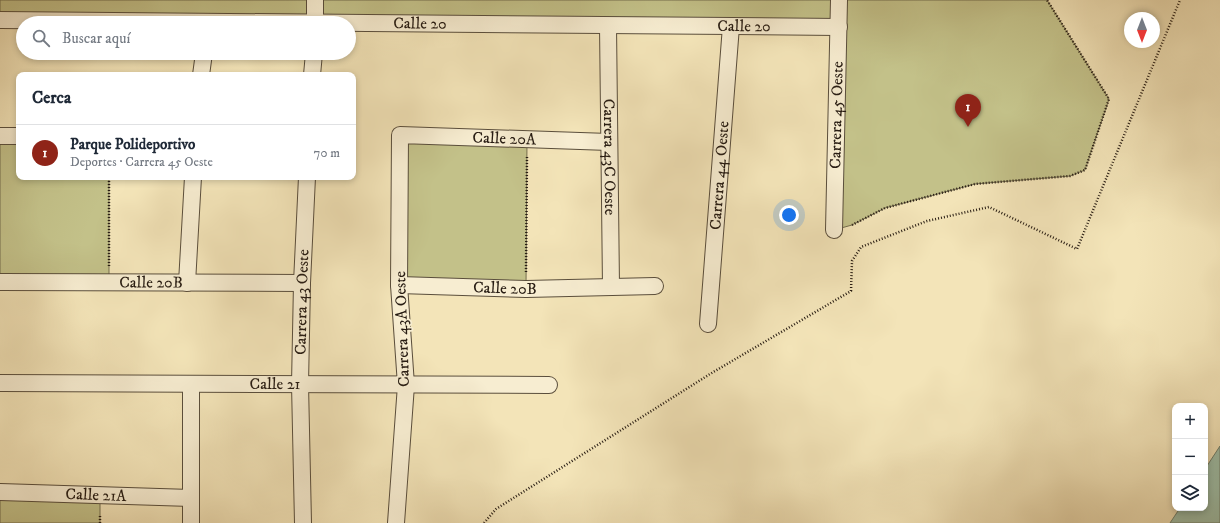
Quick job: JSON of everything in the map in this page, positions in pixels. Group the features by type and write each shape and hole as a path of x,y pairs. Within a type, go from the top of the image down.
{"street":[{"path":"315,0 315,16"},
{"name":"Carrera 45 Oeste","path":"834,230 839,0"},
{"name":"Calle 20","path":"0,20 16,20"},
{"name":"Calle 20","path":"356,23 839,28"},
{"name":"Carrera 43C Oeste","path":"608,26 611,287"},
{"name":"Carrera 44 Oeste","path":"708,324 731,26"},
{"path":"201,72 203,60"},
{"path":"312,72 313,60"},
{"name":"Calle 20A","path":"400,135 609,142"},
{"name":"Carrera 43A Oeste","path":"396,523 406,385 399,285 400,135"},
{"path":"0,136 16,136"},
{"path":"187,283 193,180"},
{"name":"Carrera 43 Oeste","path":"302,523 300,384 302,283 307,180"},
{"name":"Calle 20B","path":"0,282 302,283"},
{"name":"Calle 20B","path":"399,285 526,289 655,286"},
{"name":"Calle 21","path":"0,383 549,385"},
{"path":"191,384 191,523"},
{"name":"Calle 21A","path":"0,492 191,498"}],"path":[{"path":"834,230 852,225 885,208 975,184 1070,176 1085,170 1109,99 1048,0"},
{"path":"484,523 496,509 710,374 851,291 852,261 861,247 926,221 990,207 1077,249 1180,0"},
{"path":"526,289 527,140"},
{"path":"109,180 109,282"}],"shaded area":[{"path":"0,0 1047,0 1109,99 1085,170 1070,176 975,184 885,208 852,225 834,230 839,28 356,23 356,16 16,16 16,20 0,20"},
{"path":"400,135 527,140 526,289 399,285"},
{"path":"0,136 16,136 16,180 109,180 109,282 0,282"},
{"path":"1220,446 1220,523 1170,523 1178,511 1208,511 1208,464"},
{"path":"0,492 100,496 100,523 0,523"}],"place":[{"name":"Parque Polideportivo","path":"968,127"}]}
